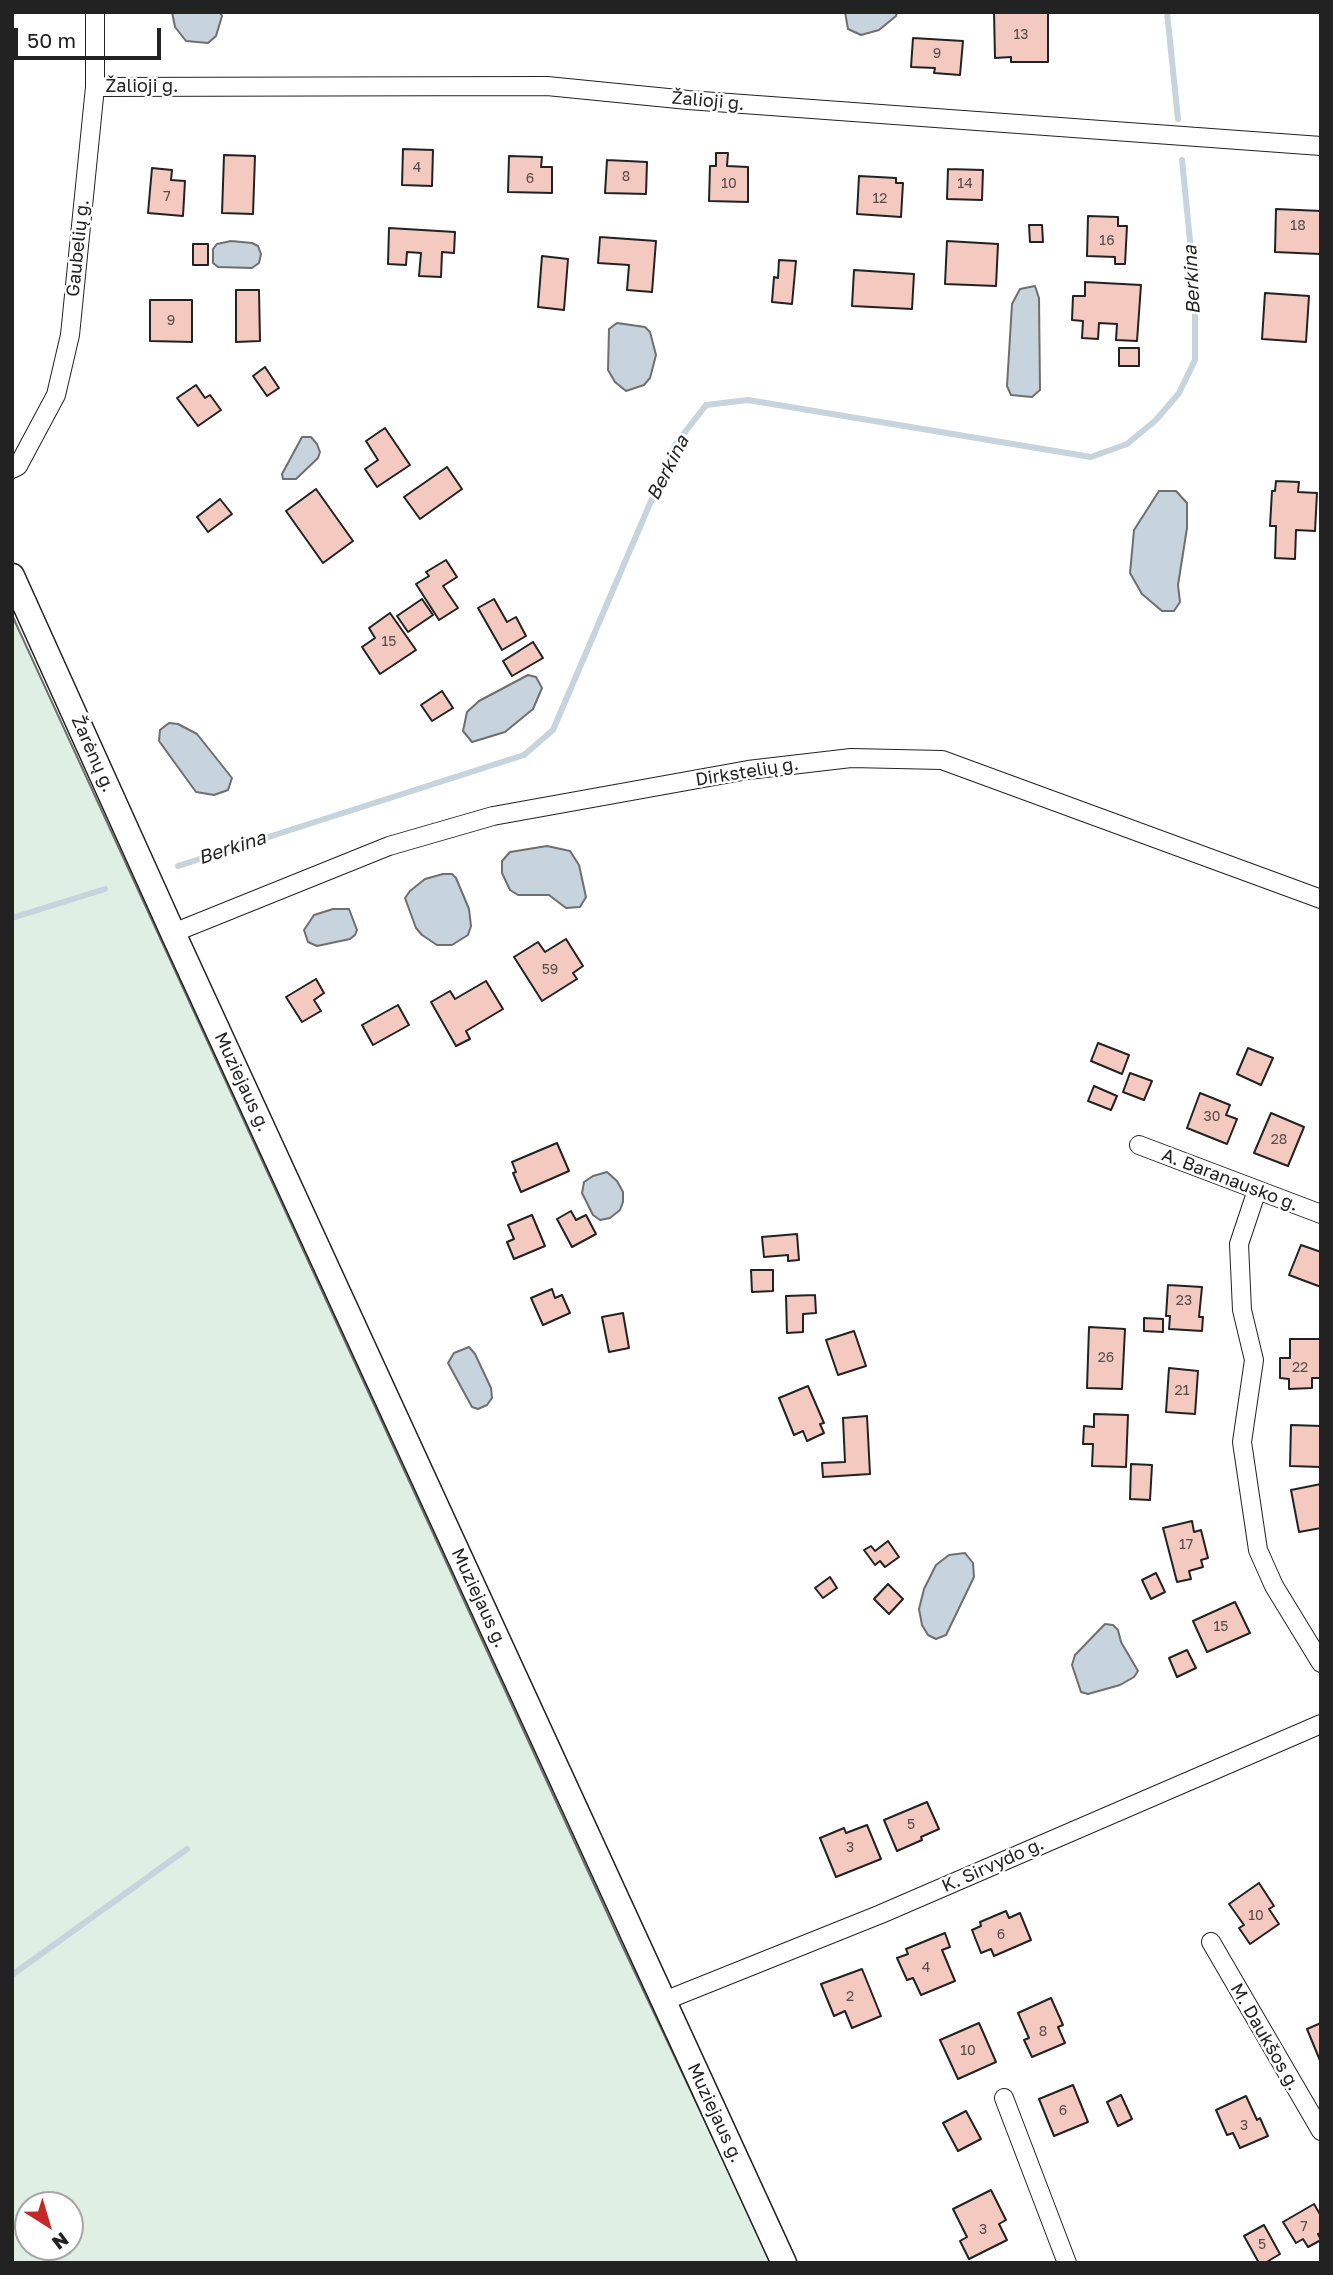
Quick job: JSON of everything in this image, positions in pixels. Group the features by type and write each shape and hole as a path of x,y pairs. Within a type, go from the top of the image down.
{"main road":[{"name":"Žarėnų g.","path":"12,576 173,933"},
{"name":"Muziejaus g.","path":"173,933 784,2263"}],"street":[{"name":"Gaubelių g.","path":"12,469 18,466 57,395 70,335 95,86 95,12"},
{"name":"Žalioji g.","path":"95,86 547,86 688,100 1321,146"},
{"name":"Dirkstelių g.","path":"173,933 389,846 493,816 748,770 851,758 942,760 1321,899"},
{"name":"A. Baranausko g.","path":"1139,1146 1321,1214"},
{"path":"1257,1190 1239,1244 1242,1310 1254,1360 1242,1442 1258,1550 1274,1586 1321,1663"},
{"name":"K. Sirvydo g.","path":"664,2001 881,1914 1321,1724"},
{"name":"M. Daukšos g.","path":"1211,1942 1321,2131"},
{"path":"1004,2098 1067,2263"}],"green space":[{"path":"12,615 620,1941 772,2263 12,2263"}],"shaded area":[{"path":"172,12 220,12 222,16 216,36 208,43 186,41 175,27"},
{"path":"845,12 897,12 896,16 879,30 861,35 848,29"},
{"path":"231,241 258,246 261,254 259,263 252,268 218,267 213,263 213,249 217,244"},
{"path":"1035,286 1039,298 1040,390 1032,397 1011,395 1007,386 1012,304 1020,289"},
{"path":"617,323 645,327 650,332 656,355 650,378 644,385 626,391 615,382 608,370 609,329"},
{"path":"302,437 311,437 317,444 320,452 318,458 296,479 283,479 282,474"},
{"path":"1159,491 1176,491 1187,503 1187,528 1178,585 1180,602 1174,611 1162,611 1142,594 1130,573 1134,530"},
{"path":"528,675 536,677 542,688 533,709 505,732 472,742 463,731 467,712 479,701"},
{"path":"169,723 178,724 197,734 232,778 228,790 214,795 196,792 159,741 160,730"},
{"path":"547,846 570,851 579,865 586,897 580,907 566,908 549,895 518,895 510,890 502,873 502,861 510,852"},
{"path":"452,874 456,878 469,909 471,926 468,935 452,945 437,945 422,935 416,928 405,898 425,879"},
{"path":"333,909 349,909 357,930 355,935 350,939 317,946 308,942 304,930 314,915"},
{"path":"607,1172 617,1181 623,1192 623,1202 620,1210 610,1218 600,1220 593,1215 582,1193 584,1182"},
{"path":"469,1347 491,1388 492,1398 487,1405 478,1409 472,1407 448,1363 454,1353"},
{"path":"965,1553 973,1563 974,1577 946,1635 936,1639 928,1635 922,1625 919,1609 924,1589 936,1565 949,1555"},
{"path":"1105,1624 1113,1625 1118,1630 1121,1642 1138,1671 1134,1677 1120,1685 1088,1694 1081,1692 1072,1665 1075,1655"}],"building":[{"path":"994,12 1048,12 1048,62 1011,62 1011,57 995,58"},
{"path":"913,38 963,41 960,75 934,73 935,68 911,67"},
{"path":"403,149 433,150 432,186 402,185"},
{"path":"716,153 728,153 727,166 748,167 748,202 709,201 710,166 716,166"},
{"path":"224,155 255,156 253,214 222,213"},
{"path":"509,156 542,157 541,167 552,167 552,193 508,192"},
{"path":"607,160 647,162 646,194 605,193"},
{"path":"152,168 172,170 171,180 185,181 183,216 148,213"},
{"path":"948,169 983,170 982,200 947,199"},
{"path":"859,176 896,178 896,183 903,183 901,217 857,214"},
{"path":"1276,209 1321,211 1320,254 1275,252"},
{"path":"1088,216 1118,217 1118,226 1127,226 1125,264 1115,264 1115,257 1087,256"},
{"path":"1029,225 1042,225 1043,242 1030,242"},
{"path":"389,228 455,232 454,253 442,252 441,277 419,276 421,253 407,252 406,265 388,264"},
{"path":"600,237 656,241 652,292 627,290 629,265 598,263"},
{"path":"947,241 998,244 996,286 945,284"},
{"path":"193,244 208,244 208,265 193,265"},
{"path":"542,256 568,259 564,310 538,307"},
{"path":"779,260 796,261 792,304 772,302 774,277 778,278"},
{"path":"854,270 914,274 912,309 852,306"},
{"path":"1085,282 1141,285 1137,341 1116,340 1117,324 1099,323 1098,339 1082,338 1083,321 1072,320 1073,296 1085,296"},
{"path":"236,290 259,290 260,341 236,342"},
{"path":"1265,293 1309,296 1306,342 1262,339"},
{"path":"150,300 192,300 192,342 150,341"},
{"path":"1119,348 1139,348 1139,366 1119,366"},
{"path":"265,367 279,388 267,396 253,376"},
{"path":"196,385 205,398 210,395 221,410 198,426 177,398"},
{"path":"385,428 410,465 377,487 365,469 378,460 366,441"},
{"path":"447,467 462,489 420,519 404,497"},
{"path":"1276,481 1299,482 1298,492 1317,493 1315,531 1296,530 1295,559 1275,558 1276,526 1270,526 1272,491 1275,491"},
{"path":"316,489 353,541 323,563 286,511"},
{"path":"220,499 232,514 208,532 197,517"},
{"path":"446,560 457,577 443,586 458,608 439,620 416,584 429,576 426,572"},
{"path":"422,599 433,615 408,632 397,616"},
{"path":"494,599 507,622 516,617 526,636 502,650 478,608"},
{"path":"390,613 416,650 380,674 362,647 375,638 369,628"},
{"path":"533,642 543,658 512,676 503,661"},
{"path":"442,691 453,708 432,721 421,705"},
{"path":"566,939 583,966 573,973 577,979 542,1001 514,957 538,942 545,952"},
{"path":"316,979 324,993 314,1000 321,1011 302,1022 286,997"},
{"path":"486,981 503,1009 466,1031 470,1039 456,1046 431,1002 450,991 455,999"},
{"path":"398,1005 409,1025 373,1045 362,1025"},
{"path":"1098,1043 1129,1055 1122,1074 1091,1061"},
{"path":"1248,1048 1273,1058 1261,1085 1237,1074"},
{"path":"1130,1073 1152,1081 1144,1100 1123,1092"},
{"path":"1094,1086 1117,1096 1111,1110 1088,1101"},
{"path":"1200,1093 1230,1105 1226,1115 1237,1119 1227,1144 1187,1128"},
{"path":"1271,1113 1304,1127 1288,1166 1254,1153"},
{"path":"557,1143 569,1171 521,1192 513,1173 516,1172 512,1162"},
{"path":"571,1211 576,1220 586,1215 596,1234 572,1247 557,1219"},
{"path":"532,1215 545,1246 514,1259 507,1242 514,1239 508,1225"},
{"path":"797,1234 799,1260 788,1261 788,1255 764,1257 762,1237"},
{"path":"1301,1245 1321,1252 1321,1287 1289,1275"},
{"path":"751,1270 773,1270 773,1291 752,1292"},
{"path":"1168,1285 1202,1287 1199,1317 1203,1317 1202,1331 1169,1329 1170,1316 1166,1316"},
{"path":"552,1289 555,1298 562,1295 570,1313 543,1325 531,1298"},
{"path":"815,1295 816,1313 803,1314 803,1332 787,1333 786,1296"},
{"path":"623,1313 629,1348 609,1352 602,1317"},
{"path":"1144,1318 1163,1319 1163,1332 1144,1331"},
{"path":"1089,1327 1125,1329 1122,1389 1087,1388"},
{"path":"854,1331 866,1366 838,1375 826,1340"},
{"path":"1290,1339 1321,1339 1321,1378 1312,1378 1312,1388 1289,1389 1289,1379 1280,1378 1280,1358 1290,1358"},
{"path":"1169,1368 1198,1371 1195,1414 1166,1412"},
{"path":"808,1386 824,1423 820,1424 824,1433 807,1441 803,1431 794,1435 779,1398"},
{"path":"1094,1414 1128,1415 1126,1467 1092,1466 1093,1444 1083,1444 1084,1426 1094,1427"},
{"path":"867,1416 870,1474 823,1477 822,1463 845,1462 843,1418"},
{"path":"1291,1425 1321,1426 1321,1467 1290,1466"},
{"path":"1131,1464 1152,1465 1150,1500 1130,1499"},
{"path":"1321,1484 1321,1528 1299,1532 1291,1490"},
{"path":"1192,1521 1194,1532 1201,1530 1208,1558 1201,1560 1203,1567 1189,1571 1191,1579 1177,1582 1163,1528"},
{"path":"888,1541 899,1557 885,1567 880,1561 875,1565 864,1550 871,1546 875,1551"},
{"path":"1156,1573 1165,1592 1151,1599 1142,1580"},
{"path":"830,1577 837,1588 823,1598 815,1588"},
{"path":"888,1584 903,1599 889,1614 874,1599"},
{"path":"1235,1602 1250,1633 1207,1652 1193,1621"},
{"path":"1187,1650 1196,1668 1177,1677 1169,1658"},
{"path":"927,1802 939,1829 897,1851 884,1820"},
{"path":"867,1825 881,1859 836,1877 820,1838 844,1828 846,1833"},
{"path":"1259,1883 1274,1906 1269,1909 1279,1924 1250,1944 1239,1928 1244,1925 1229,1904"},
{"path":"1006,1911 1009,1918 1020,1913 1031,1940 994,1956 991,1949 981,1953 972,1930 981,1926 980,1922"},
{"path":"945,1933 950,1947 942,1950 955,1981 921,1995 913,1978 907,1980 897,1958 908,1954 906,1949"},
{"path":"862,1969 881,2016 852,2028 845,2011 834,2016 821,1984"},
{"path":"1051,1998 1063,2025 1058,2027 1065,2043 1032,2057 1024,2040 1029,2038 1018,2013"},
{"path":"979,2023 996,2062 958,2079 940,2040"},
{"path":"1321,2023 1321,2063 1307,2029"},
{"path":"1073,2085 1088,2122 1054,2136 1039,2099"},
{"path":"1121,2095 1132,2119 1118,2126 1107,2102"},
{"path":"1246,2096 1268,2136 1240,2148 1233,2133 1227,2135 1216,2110"},
{"path":"966,2111 981,2139 958,2151 943,2123"},
{"path":"991,2190 1006,2220 999,2224 1007,2240 969,2259 960,2241 967,2237 953,2209"},
{"path":"1314,2204 1321,2216 1321,2233 1318,2234 1321,2240 1308,2247 1303,2239 1296,2243 1283,2222"},
{"path":"1264,2225 1280,2254 1265,2263 1259,2263 1244,2236"}],"waterway":[{"name":"Berkina","path":"1167,12 1178,119"},
{"name":"Berkina","path":"178,866 524,755 553,730 675,445 706,405 748,400 1091,457 1127,444 1156,420 1179,393 1195,360 1195,291 1182,160"},
{"name":"Berkina","path":"12,918 105,889"},
{"path":"12,1975 187,1849"}]}
